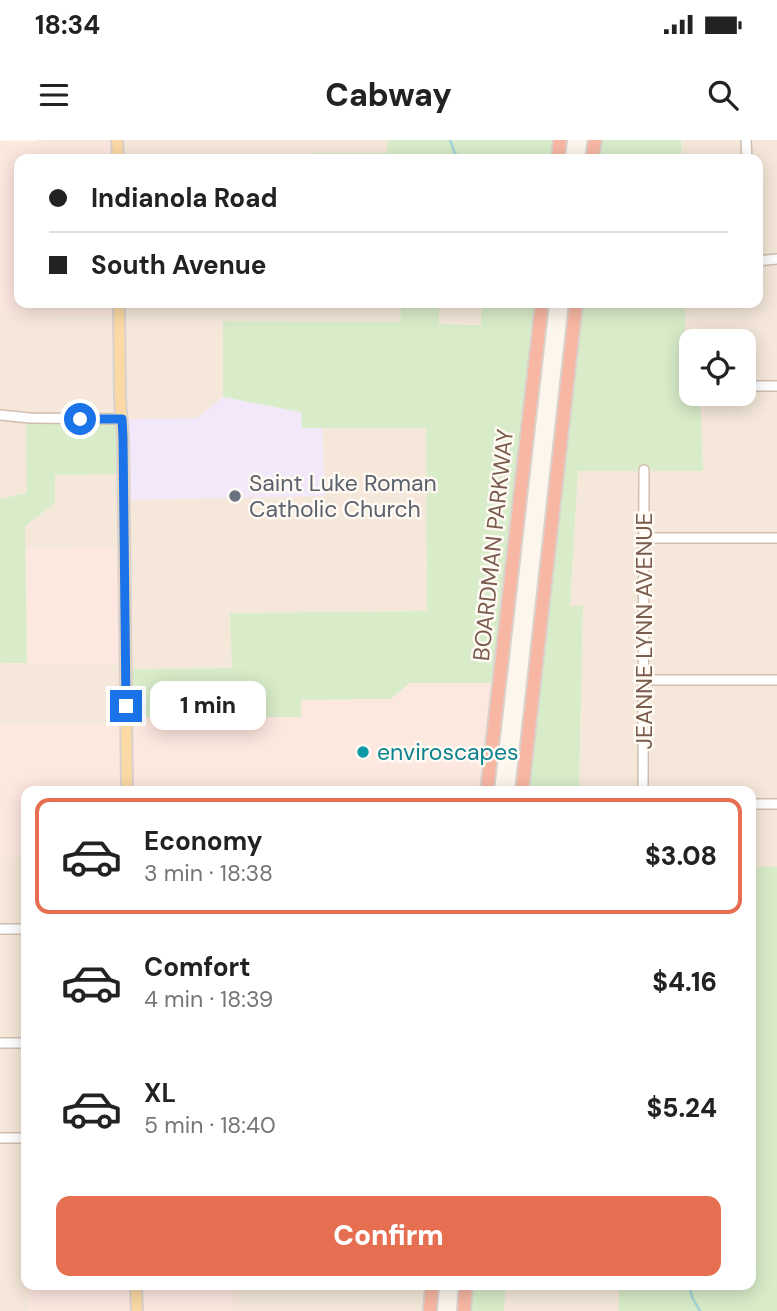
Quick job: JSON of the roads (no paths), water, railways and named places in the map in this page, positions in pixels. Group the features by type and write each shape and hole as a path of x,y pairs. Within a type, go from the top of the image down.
{"highway":[{"name":"BOARDMAN PARKWAY","path":"488,786 541,308"},
{"path":"523,786 575,308"}],"main road":[{"path":"119,308 127,786"},
{"path":"136,1290 137,1311"}],"street":[{"path":"756,386 777,386"},
{"path":"0,415 122,419"},
{"name":"JEANNE LYNN AVENUE","path":"643,786 645,470"},
{"path":"644,538 777,538"},
{"path":"644,680 777,680"},
{"path":"756,804 777,804"},
{"path":"0,929 21,929"},
{"path":"0,1043 21,1043"},
{"path":"0,1138 21,1139"}],"waterway":[{"path":"450,140 455,154"},
{"path":"690,1290 700,1311"}],"place":[{"name":"Saint Luke Roman Catholic Church","path":"235,496"},
{"name":"enviroscapes","path":"363,752"}]}
